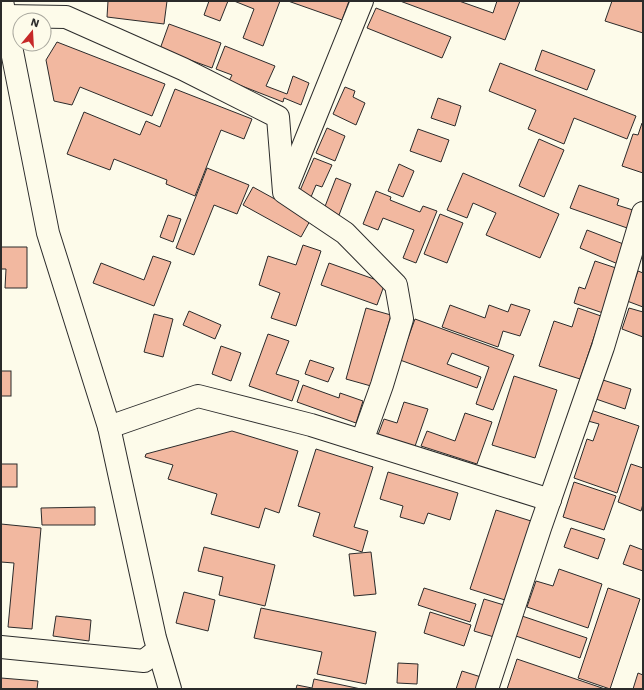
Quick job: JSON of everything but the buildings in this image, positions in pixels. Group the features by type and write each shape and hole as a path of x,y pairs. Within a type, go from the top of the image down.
{"street":[{"path":"284,192 362,1"},
{"path":"170,689 153,630 109,427 48,233 4,8 66,17 183,69 278,117 284,192"},
{"path":"284,192 345,233 396,285 402,319 382,385 362,440"},
{"path":"487,689 603,346 643,213"},
{"path":"109,427 198,396 311,424 550,500"},
{"path":"1,647 144,661 158,650"}]}
